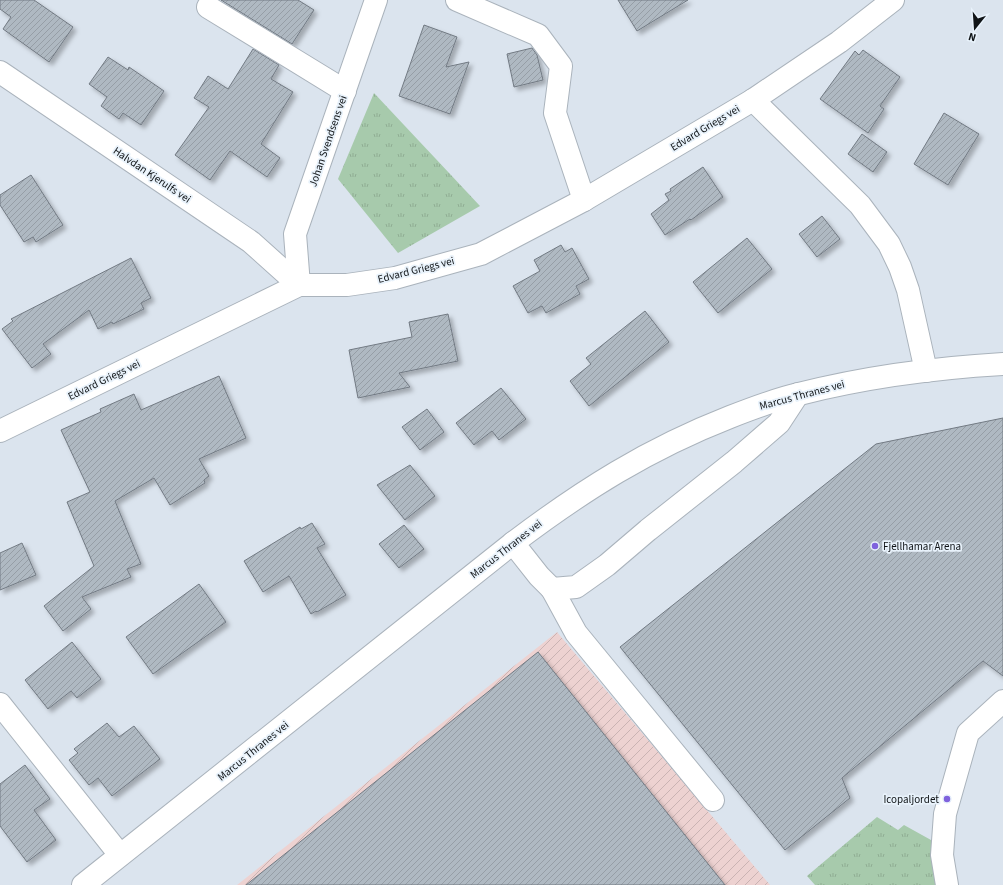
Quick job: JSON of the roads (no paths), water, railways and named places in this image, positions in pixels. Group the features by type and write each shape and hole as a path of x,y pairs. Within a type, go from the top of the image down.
{"street":[{"name":"Johan Svendsens vei","path":"299,285 295,234 376,0"},
{"path":"457,0 538,35 561,66 555,113 584,200"},
{"name":"Edvard Griegs vei","path":"0,431 299,285 347,285 395,278 481,254 584,200 753,100 839,42 893,0"},
{"path":"208,7 345,91"},
{"name":"Halvdan Kjerulfs vei","path":"0,72 251,242 299,285"},
{"name":"Edvard Griegs vei","path":"753,100 860,205 889,244 900,267 908,290 926,371"},
{"name":"Marcus Thranes vei","path":"83,885 513,543 580,494 634,461 675,440 713,424 753,408 798,394 882,376 1003,364"},
{"path":"552,589 576,587 607,565 648,530 734,462 779,423 798,394"},
{"path":"513,543 539,576 552,589 576,633 713,800"},
{"path":"947,885 942,855 945,814 968,733 1003,701"},
{"path":"0,704 120,855"}],"place":[{"name":"Fjellhamar Arena","path":"875,546"},
{"name":"Icopaljordet","path":"947,799"}]}
